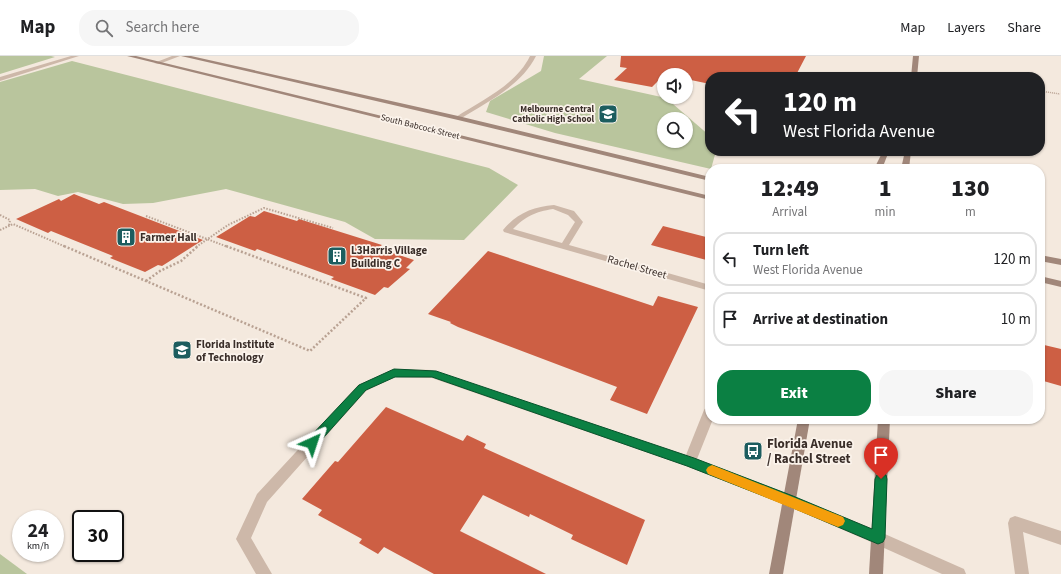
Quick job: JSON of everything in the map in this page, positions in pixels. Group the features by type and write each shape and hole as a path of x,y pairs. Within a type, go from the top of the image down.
{"main road":[{"name":"South Babcock Street","path":"130,56 705,197"},
{"name":"South Babcock Street","path":"184,56 458,118 705,178"},
{"path":"914,72 916,56"},
{"path":"1045,259 1061,262"},
{"path":"1045,280 1061,284"},
{"path":"776,574 788,500 803,424"},
{"path":"876,574 884,424"}],"street":[{"path":"0,79 76,56"},
{"path":"157,62 177,56"},
{"path":"458,118 513,82 531,62 533,56"},
{"name":"Rachel Street","path":"564,246 579,222 571,213 554,207 538,209 521,216 507,230 705,287"},
{"path":"266,574 243,539 262,498 362,388 394,373 432,374 690,462 788,500 959,574"},
{"path":"690,462 705,423"},
{"path":"1022,574 1015,523 1061,538"}],"path":[{"path":"1045,92 1060,94"},
{"path":"146,281 160,271 181,261 197,246 237,220 256,213 264,208 333,228"},
{"path":"0,215 10,220 9,226"},
{"path":"0,230 13,224 310,351 366,298 146,216"}],"green space":[{"path":"0,56 51,56 55,57 0,74"},
{"path":"544,56 607,56 579,79 657,96 657,104 673,104 682,112 657,112 657,148 693,148 693,121 705,132 705,156 715,156 712,164 705,164 705,168 555,133 486,112 490,101 541,71"},
{"path":"72,61 489,168 518,185 464,240 375,239 345,222 226,189 153,203 123,204 78,192 58,196 35,189 0,190 0,82"},
{"path":"0,554 27,574 0,574"}],"building":[{"path":"621,56 806,56 798,72 705,72 705,83 693,80 693,68 657,68 657,82 652,87 614,80 627,68 620,67"},
{"name":"Farmer Hall","path":"74,194 99,204 104,202 203,240 162,266 158,265 145,272 110,258 113,256 51,231 48,233 16,219 59,199 61,201"},
{"name":"L3Harris Village Building C","path":"264,211 297,221 299,219 382,245 378,248 414,260 406,268 410,269 388,288 384,287 375,295 331,279 334,277 257,249 255,251 216,237 250,216 255,217"},
{"path":"663,226 705,237 705,260 651,245"},
{"path":"488,251 653,306 658,296 698,307 647,414 610,400 617,387 458,327 450,323 451,322 428,314"},
{"path":"1045,345 1061,349 1061,386 1045,381"},
{"path":"386,407 463,441 467,435 486,444 484,448 645,520 627,565 571,539 573,535 530,514 529,517 483,495 460,531 546,574 434,574 384,547 378,554 359,543 362,539 318,515 322,510 302,499 335,461 338,462"}],"slow traffic":[{"path":"712,470 838,521"}],"place":[{"name":"Melbourne Central Catholic High School","path":"608,114"},
{"name":"Farmer Hall","path":"126,237"},
{"name":"L3Harris Village Building C","path":"337,256"},
{"name":"Florida Institute of Technology","path":"182,350"},
{"name":"Florida Avenue / Rachel Street","path":"753,451"}],"route":[{"path":"312,443 362,388 394,373 432,374 690,462 788,500 878,538 881,479"}]}
